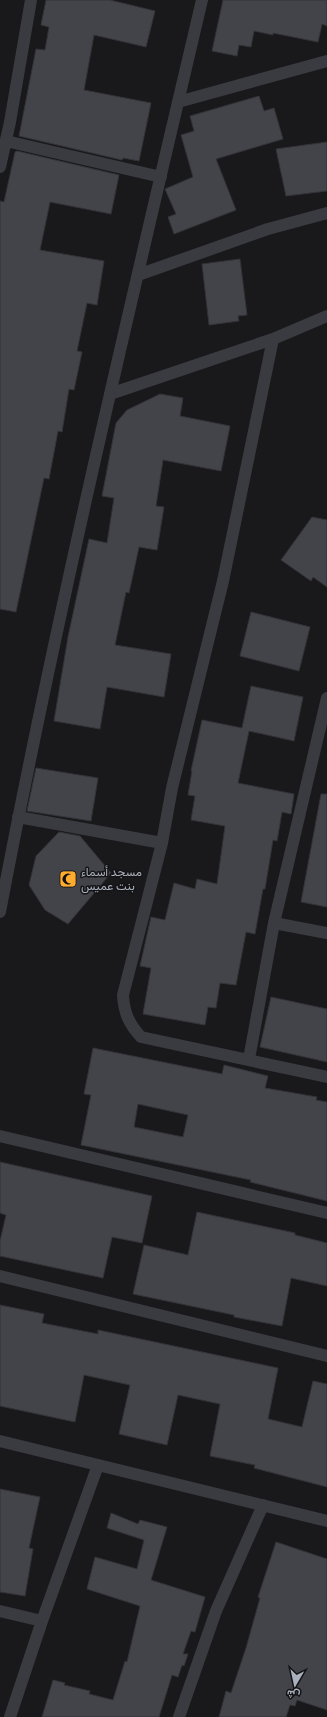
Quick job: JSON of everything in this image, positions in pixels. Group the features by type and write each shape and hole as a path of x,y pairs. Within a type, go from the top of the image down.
{"street":[{"path":"0,167 6,141 5,120 32,0"},
{"path":"0,912 18,817 110,394 202,0"},
{"path":"178,102 327,61"},
{"path":"6,141 161,177"},
{"path":"138,275 268,229 327,213"},
{"path":"110,394 274,338 327,316"},
{"path":"274,338 223,580 172,788 162,843 123,995 124,1010 131,1027 141,1037 327,1077"},
{"path":"249,1059 274,923 327,698"},
{"path":"18,817 162,843"},
{"path":"274,923 327,933"},
{"path":"0,1136 327,1213"},
{"path":"0,1276 327,1356"},
{"path":"0,1441 327,1521"},
{"path":"10,1717 42,1621 98,1465"},
{"path":"179,1717 216,1611 263,1505"},
{"path":"0,1611 42,1621"}],"building":[{"path":"46,0 110,0 155,11 146,47 94,35 84,90 151,103 139,161 123,158 122,160 19,136 36,49 45,50 49,27 41,25"},
{"path":"223,0 327,0 327,26 322,24 318,42 273,33 273,35 254,31 251,47 239,45 237,56 212,51"},
{"path":"259,96 264,111 274,108 283,139 216,159 236,210 174,234 168,217 176,214 165,189 193,177 181,135 194,131 190,116"},
{"path":"327,142 327,191 286,196 276,149"},
{"path":"17,151 119,175 111,214 50,202 40,250 104,261 97,305 87,303 77,351 82,352 74,390 69,389 62,432 58,431 49,479 44,478 16,612 0,609 0,201 4,202 15,152"},
{"path":"240,259 247,315 238,316 239,321 209,325 202,264"},
{"path":"160,394 183,398 180,416 230,426 221,471 163,460 156,506 164,507 157,550 139,547 129,593 126,592 115,645 171,654 164,697 107,687 100,729 54,721 68,637 89,539 107,543 114,498 102,496 116,423 127,410"},
{"path":"312,517 327,520 327,587 313,577 311,581 281,560"},
{"path":"251,612 310,627 299,671 240,656"},
{"path":"251,686 303,697 294,741 249,731 238,783 294,794 291,814 282,812 277,841 273,840 265,889 263,889 255,934 246,932 236,985 220,983 216,1008 208,1007 205,1025 143,1014 151,968 140,966 151,917 165,920 174,883 195,889 197,879 217,884 225,826 191,820 195,796 188,795 191,771 202,720 242,728"},
{"path":"36,768 98,778 91,821 27,811"},
{"path":"321,794 327,794 327,907 301,902"},
{"name":"مسجد أسماء بنت عميس","path":"59,832 80,836 111,873 68,924 45,910 29,885 36,856"},
{"path":"271,997 327,1009 327,1062 260,1047"},
{"path":"93,1048 222,1074 224,1065 268,1076 265,1088 317,1097 316,1100 327,1102 327,1201 250,1182 251,1180 81,1145 91,1095 84,1094","holes":["138,1104 188,1115 183,1137 134,1127"]},
{"path":"0,1162 152,1196 142,1243 112,1237 103,1278 0,1256 0,1241 6,1215 0,1213"},
{"path":"197,1212 295,1233 295,1235 327,1243 327,1286 291,1278 282,1326 234,1317 234,1315 133,1294 144,1245 188,1255"},
{"path":"0,1305 44,1314 42,1323 98,1334 98,1330 278,1368 268,1419 302,1427 313,1381 327,1384 327,1487 254,1468 255,1465 210,1456 220,1404 178,1395 167,1445 119,1434 130,1385 84,1375 75,1422 0,1406"},
{"path":"0,1489 40,1497 29,1548 33,1549 25,1596 0,1592"},
{"path":"111,1513 138,1524 140,1520 167,1527 151,1580 205,1597 195,1632 191,1631 183,1654 188,1654 184,1666 182,1665 178,1677 172,1675 159,1717 42,1717 53,1680 65,1683 64,1685 90,1691 89,1694 113,1700 125,1661 127,1662 140,1606 87,1589 95,1557 137,1569 144,1540 107,1528"},
{"path":"276,1542 327,1559 327,1710 297,1700 295,1706 290,1705 286,1717 219,1717 226,1691 231,1693 246,1648 260,1598 258,1597"}],"place":[{"name":"مسجد أسماء بنت عميس","path":"68,879"}]}
